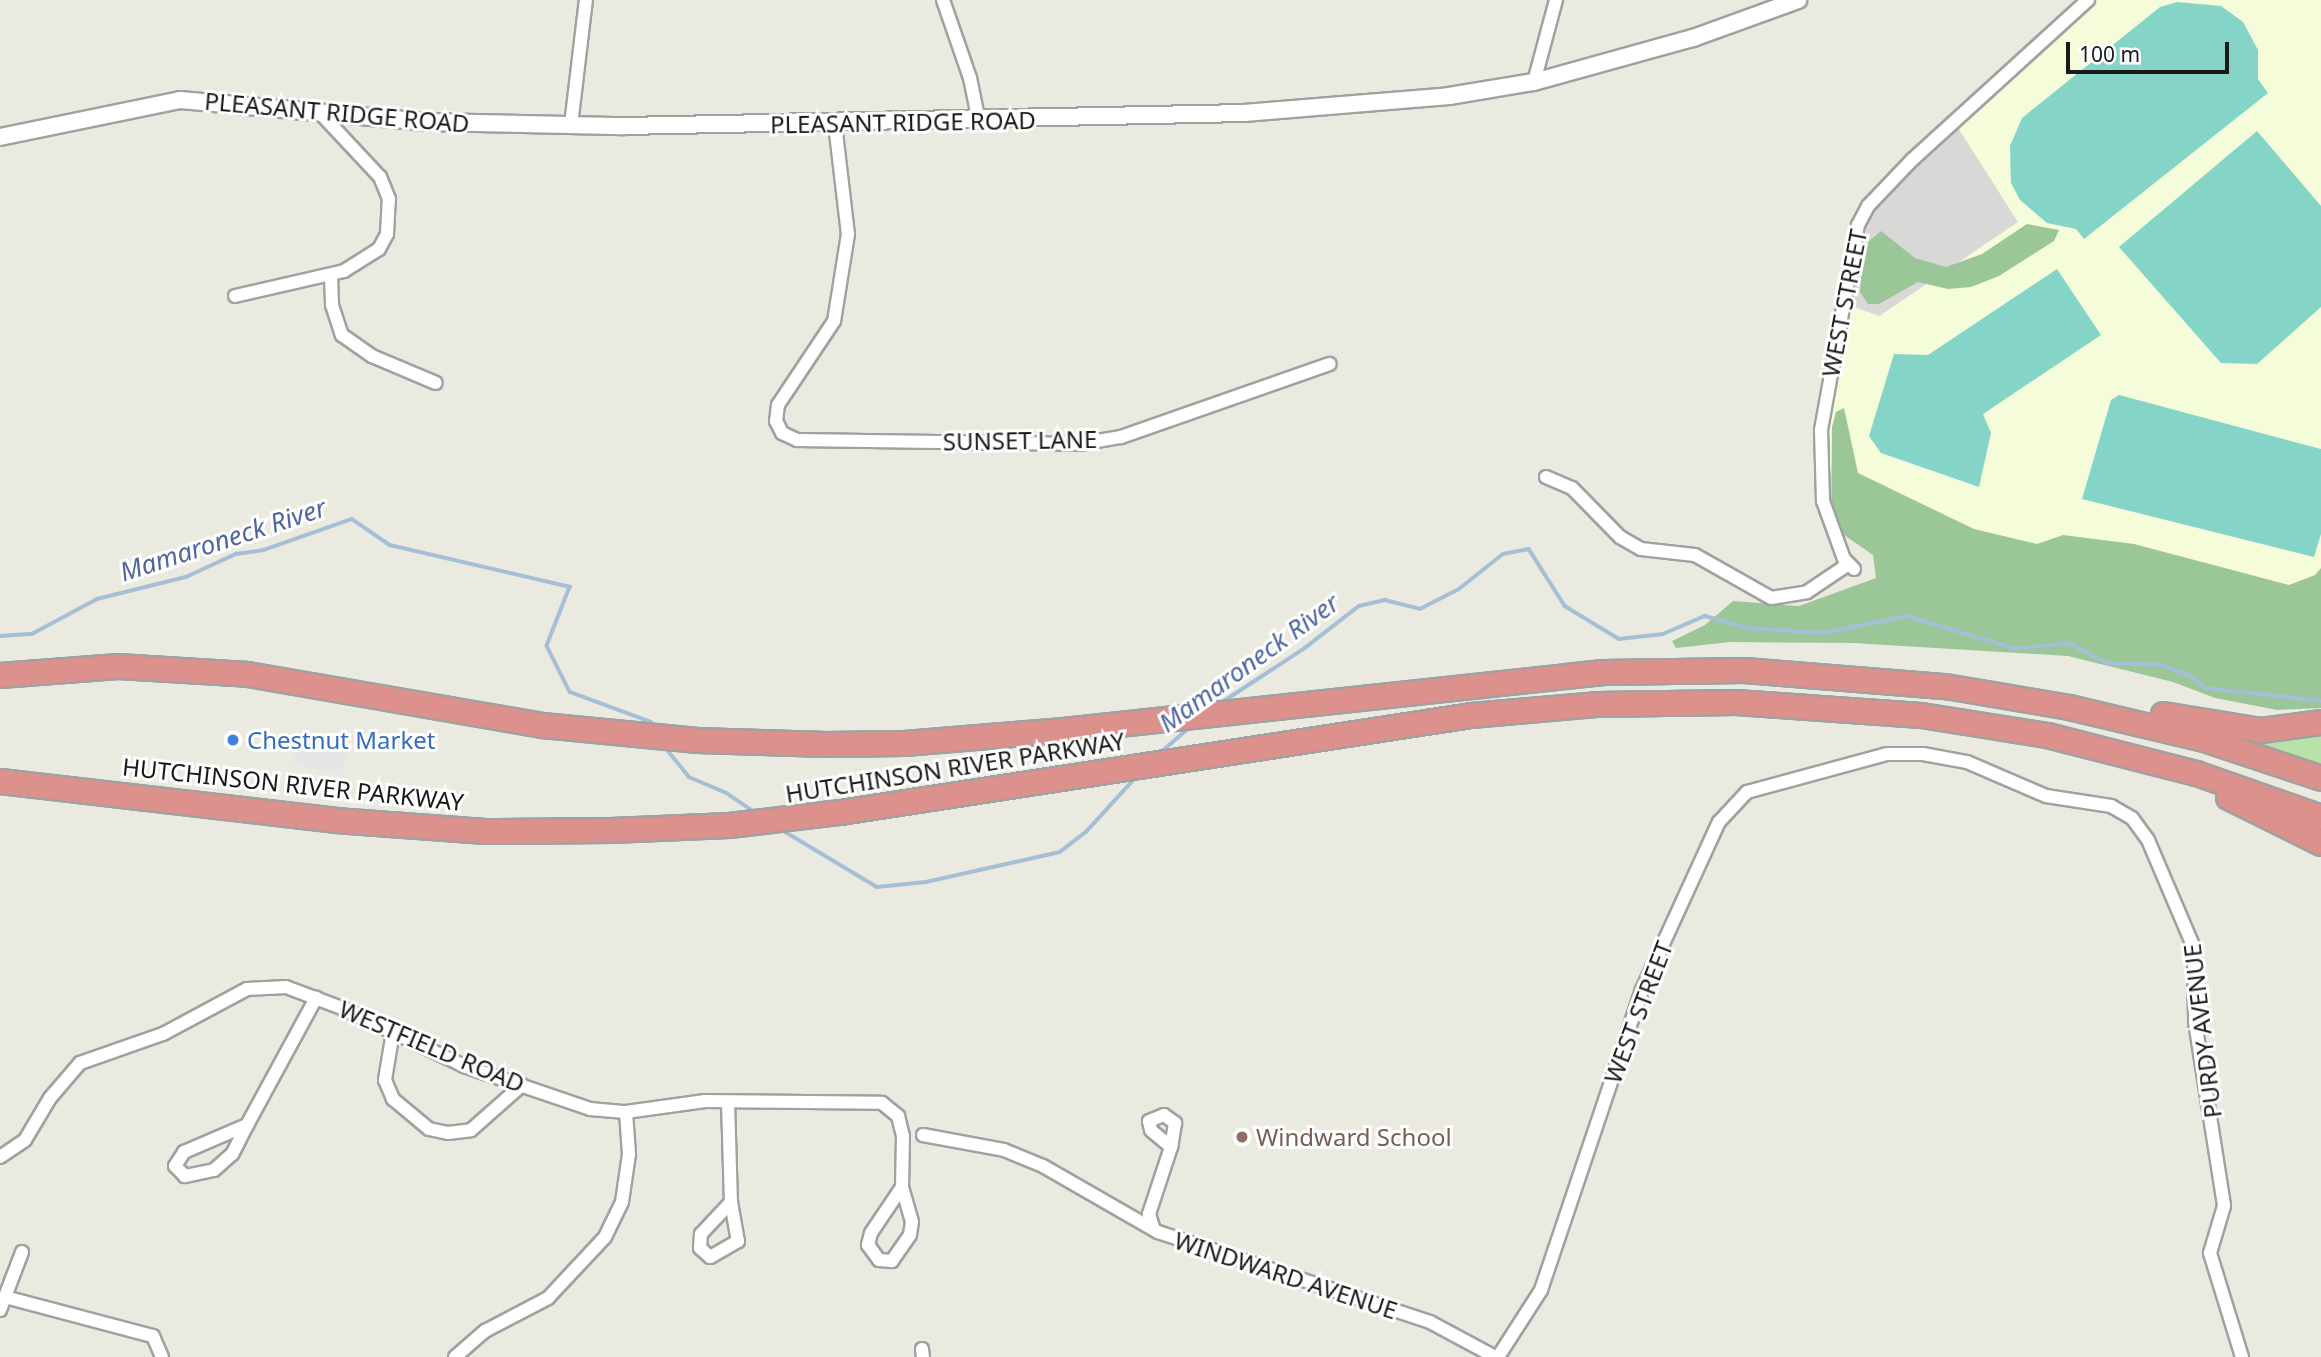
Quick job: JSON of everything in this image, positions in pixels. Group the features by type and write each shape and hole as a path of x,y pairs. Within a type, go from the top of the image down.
{"highway":[{"name":"HUTCHINSON RIVER PARKWAY","path":"0,675 118,666 247,674 612,733 697,740 904,743 1164,719 1603,671 1744,670 1945,686 2159,727 2321,778"},
{"path":"1945,686 2014,688 2261,730 2320,722"},
{"name":"HUTCHINSON RIVER PARKWAY","path":"0,781 335,820 485,831 729,825 800,817 1471,715 1690,701 1921,715 2116,749 2321,817"},
{"path":"2116,749 2252,807 2321,843"}],"street":[{"path":"571,125 586,0"},
{"path":"943,0 971,78 979,122"},
{"path":"1534,82 1556,0"},
{"name":"PLEASANT RIDGE ROAD","path":"0,137 180,100 321,114 571,125 979,122 1244,113 1449,96 1534,82 1693,38 1798,0"},
{"name":"WEST STREET","path":"1546,477 1572,488 1619,537 1641,549 1695,555 1772,598 1807,592 1851,567 1823,501 1821,430 1858,225 1868,206 1912,160 2088,0"},
{"path":"235,296 331,276 379,249 391,216 380,177 321,114"},
{"name":"SUNSET LANE","path":"835,124 848,234 840,292 830,330 785,387 776,421 782,433 797,440 823,442 1079,444 1121,436 1330,364"},
{"path":"331,276 332,305 342,335 372,356 436,383"},
{"name":"PURDY AVENUE","path":"1870,759 1923,754 1967,762 2046,796 2111,806 2132,818 2148,840 2194,948 2196,1022 2224,1206 2210,1253 2242,1357"},
{"name":"WEST STREET","path":"1496,1357 1541,1290 1641,992 1719,822 1747,792 1870,759"},
{"name":"WESTFIELD ROAD","path":"0,1157 25,1140 70,1072 93,1055 163,1034 247,989 286,987 393,1032 464,1066 590,1109 626,1112 729,1102 882,1103 898,1116 903,1136 902,1186"},
{"path":"247,1125 184,1152 175,1166 186,1176 214,1170 232,1154 316,999"},
{"path":"393,1032 385,1080 393,1099 412,1119 429,1129 448,1133 471,1130 522,1086"},
{"path":"729,1102 731,1202"},
{"path":"456,1357 485,1331 548,1298 605,1237 622,1202 629,1154 626,1112"},
{"name":"WINDWARD AVENUE","path":"923,1135 937,1134 1004,1150 1043,1166 1153,1227 1213,1254 1430,1322 1496,1357"},
{"path":"1153,1227 1149,1214 1171,1147"},
{"path":"902,1186 912,1222 910,1235 892,1261 879,1260 868,1245 871,1233 902,1186"},
{"path":"0,1310 22,1252"},
{"path":"5,1297 153,1336 162,1357"}],"shaded area":[{"path":"2096,0 2321,0 2321,658 1878,562 1826,486 1827,423 1850,306 1880,316 2018,222 1957,126"},
{"path":"2177,2 2221,6 2243,22 2258,50 2258,79 2268,93 2084,239 2076,229 2047,223 2020,200 2011,183 2010,146 2022,118 2160,7"},
{"path":"1957,126 2018,222 1879,316 1850,306 1860,226 1873,206"},
{"path":"2257,131 2321,206 2321,307 2257,364 2221,363 2119,247"},
{"path":"2057,269 2101,335 1983,414 1991,433 1979,487 1881,453 1869,436 1894,354 1928,355"},
{"path":"2119,395 2321,449 2321,534 2314,557 2082,499 2111,400"},
{"path":"300,732 349,743 341,775 293,764"}],"green space":[{"path":"2027,224 2059,230 2054,241 1999,276 1971,287 1948,289 1918,282 1879,304 1868,304 1860,292 1863,246 1881,231 1915,258 1946,267 1982,254"},
{"path":"1844,408 1858,473 1974,529 2037,544 2063,535 2134,544 2289,585 2315,575 2321,568 2321,708 2277,710 2215,698 2173,682 2068,656 1853,643 1730,642 1676,648 1672,641 1705,625 1733,601 1799,606 1876,578 1873,555 1831,526 1832,427 1836,412"},
{"path":"2321,727 2321,768 2231,736"}],"waterway":[{"name":"Mamaroneck River","path":"0,636 32,634 97,599 186,577 236,554 264,550 352,519 390,545 570,587 547,646 570,692 651,722 654,728"},
{"name":"Mamaroneck River","path":"1221,703 1305,648 1359,606 1385,600 1420,609 1459,589 1503,554 1529,549 1565,606 1619,639 1663,634 1705,616 1748,628 1824,633 1907,616 2016,649 2069,643 2107,663 2160,665 2193,677 2205,688 2321,701"},
{"name":"Mamaroneck River","path":"1159,754 1190,727"},
{"name":"Mamaroneck River","path":"665,747 689,777 725,792 755,812"},
{"name":"Mamaroneck River","path":"779,828 877,887 926,882 1060,852 1086,832 1136,777"}],"place":[{"name":"Chestnut Market","path":"233,740"},
{"name":"Windward School","path":"1242,1137"}]}
